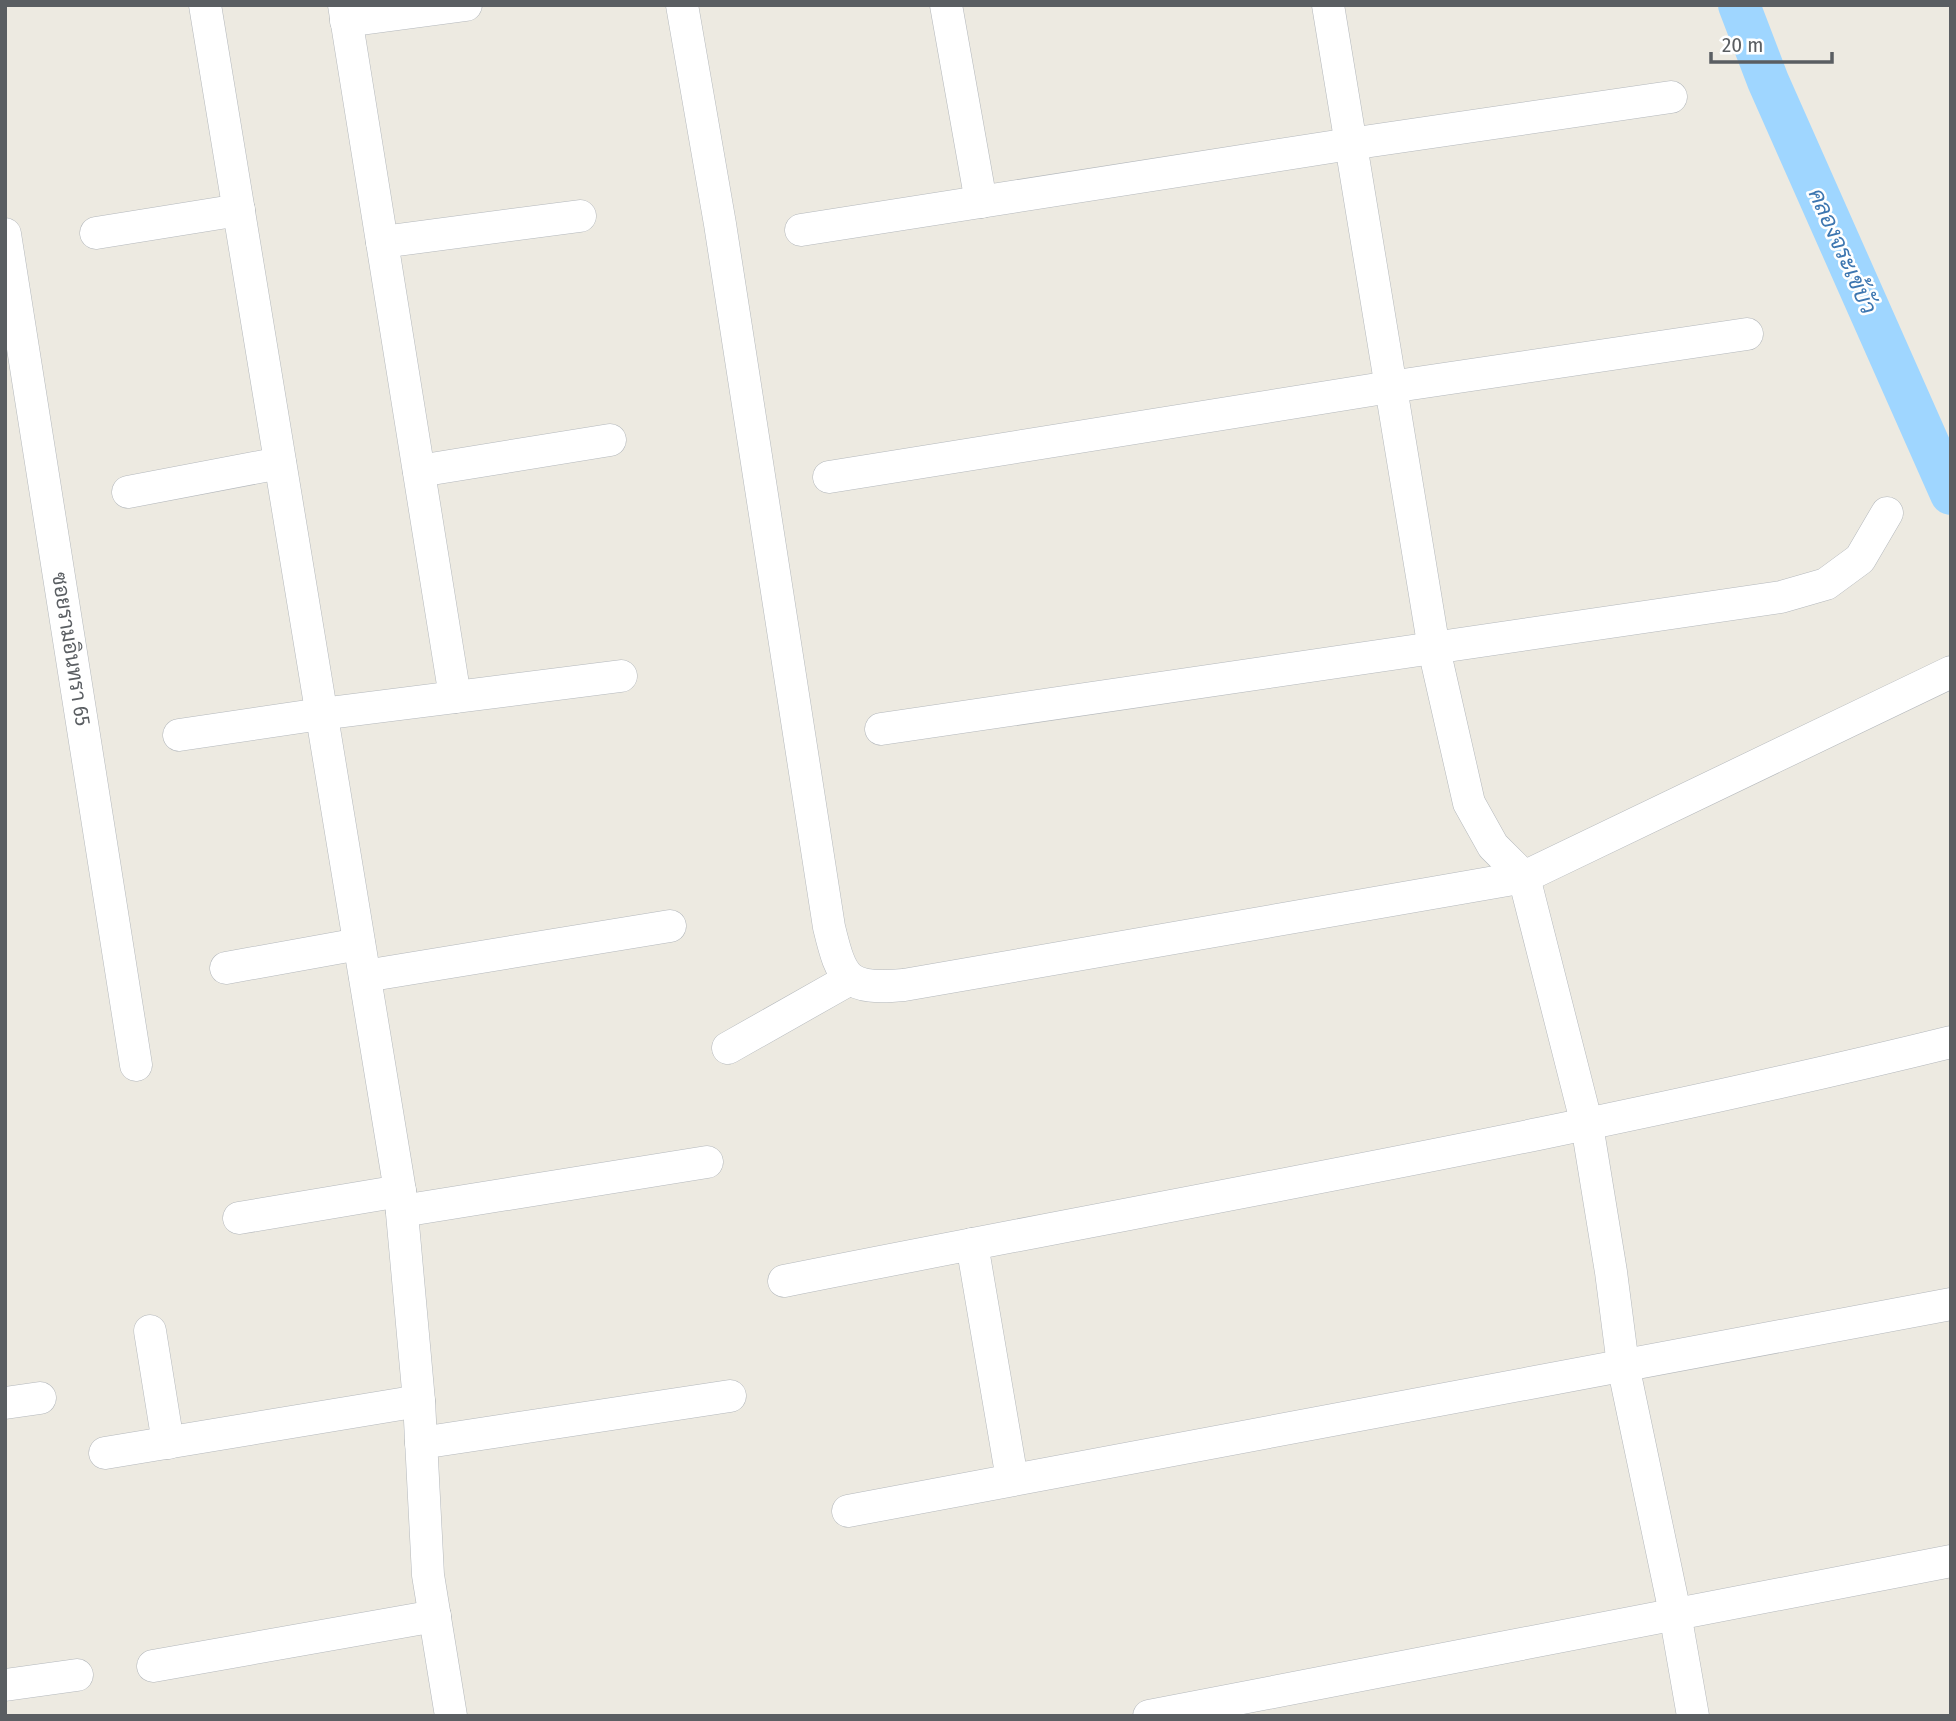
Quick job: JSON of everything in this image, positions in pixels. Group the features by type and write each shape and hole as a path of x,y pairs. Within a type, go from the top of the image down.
{"street":[{"path":"205,5 401,1201 419,1401 428,1575 451,1716"},
{"path":"455,697 345,13 466,5"},
{"path":"682,5 720,224 829,927 836,959 850,979 872,988 904,985 1524,877 1951,672"},
{"path":"946,5 981,202"},
{"path":"1328,5 1434,649 1469,803 1493,846 1524,877 1587,1125 1623,1365 1675,1613 1693,1716"},
{"path":"801,230 1671,97"},
{"path":"96,233 239,210"},
{"path":"382,242 580,216"},
{"name":"ซอยรามอินทรา 65","path":"5,233 136,1065"},
{"path":"829,478 1390,387 1747,334"},
{"path":"419,471 610,440"},
{"path":"128,492 280,463"},
{"path":"881,729 1782,597 1826,584 1860,559 1887,513"},
{"path":"179,735 621,676"},
{"path":"365,976 670,926"},
{"path":"226,968 359,944"},
{"path":"728,1048 850,979"},
{"path":"784,1281 1587,1125 1951,1042"},
{"path":"239,1218 401,1201 707,1162"},
{"path":"972,1244 1012,1479"},
{"path":"848,1511 1951,1304"},
{"path":"149,1331 168,1443"},
{"path":"421,1443 730,1396"},
{"path":"5,1403 40,1398"},
{"path":"105,1453 419,1401"},
{"path":"1149,1716 1951,1561"},
{"path":"153,1666 435,1616"},
{"path":"5,1685 77,1675"}],"waterway":[{"name":"คลองจระเข้บัว","path":"1739,5 1768,81 1951,494"}]}
